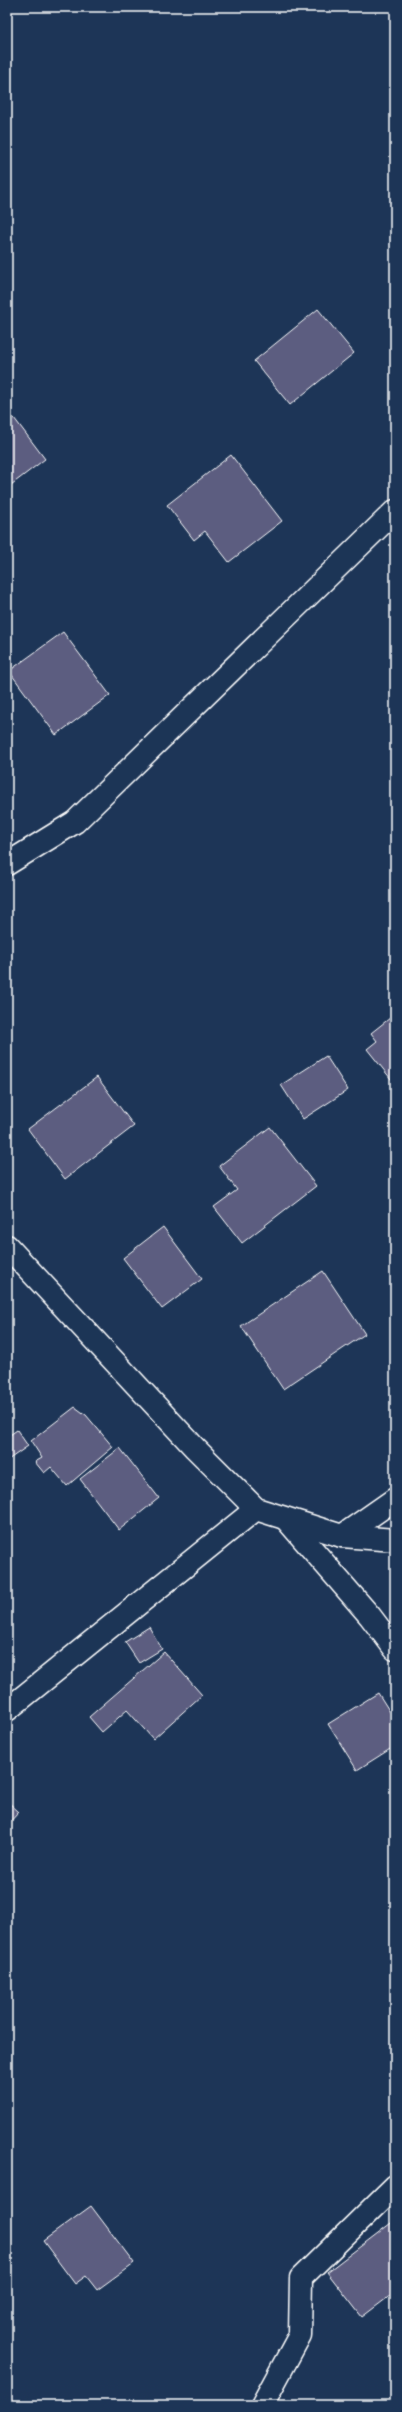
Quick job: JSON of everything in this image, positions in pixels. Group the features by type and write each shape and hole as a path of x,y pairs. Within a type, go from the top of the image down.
{"street":[{"path":"7,864 75,822 395,511"},
{"path":"7,1246 195,1448 256,1509 342,1536 395,1540"},
{"path":"342,1536 395,1499"},
{"path":"7,1710 256,1509"},
{"path":"286,1519 370,1616 395,1649"},
{"path":"262,2405 300,2335 301,2278 395,2186"}],"building":[{"path":"318,309 354,353 290,405 254,361"},
{"path":"14,418 45,459 7,488 7,424"},
{"path":"231,455 282,521 229,562 205,531 194,540 167,505"},
{"path":"63,632 110,695 56,735 9,671"},
{"path":"395,1014 395,1084 367,1049 377,1041 371,1033"},
{"path":"326,1056 348,1090 303,1119 281,1085"},
{"path":"97,1077 134,1126 65,1179 28,1129"},
{"path":"270,1127 316,1186 242,1243 214,1207 237,1190 219,1166"},
{"path":"163,1227 202,1279 162,1309 123,1258"},
{"path":"323,1271 365,1334 283,1389 241,1326"},
{"path":"75,1407 86,1415 113,1447 67,1486 51,1467 44,1473 35,1462 42,1458 31,1441"},
{"path":"17,1430 28,1446 8,1460 7,1437"},
{"path":"120,1448 159,1498 119,1530 80,1479"},
{"path":"149,1627 162,1649 139,1663 125,1642"},
{"path":"164,1652 202,1695 153,1739 127,1710 102,1732 89,1717"},
{"path":"378,1693 395,1720 395,1746 357,1770 328,1724"},
{"path":"7,1801 19,1812 7,1825"},
{"path":"91,2206 134,2263 97,2290 86,2276 75,2284 43,2241"},
{"path":"395,2220 395,2292 362,2317 327,2272"}]}
